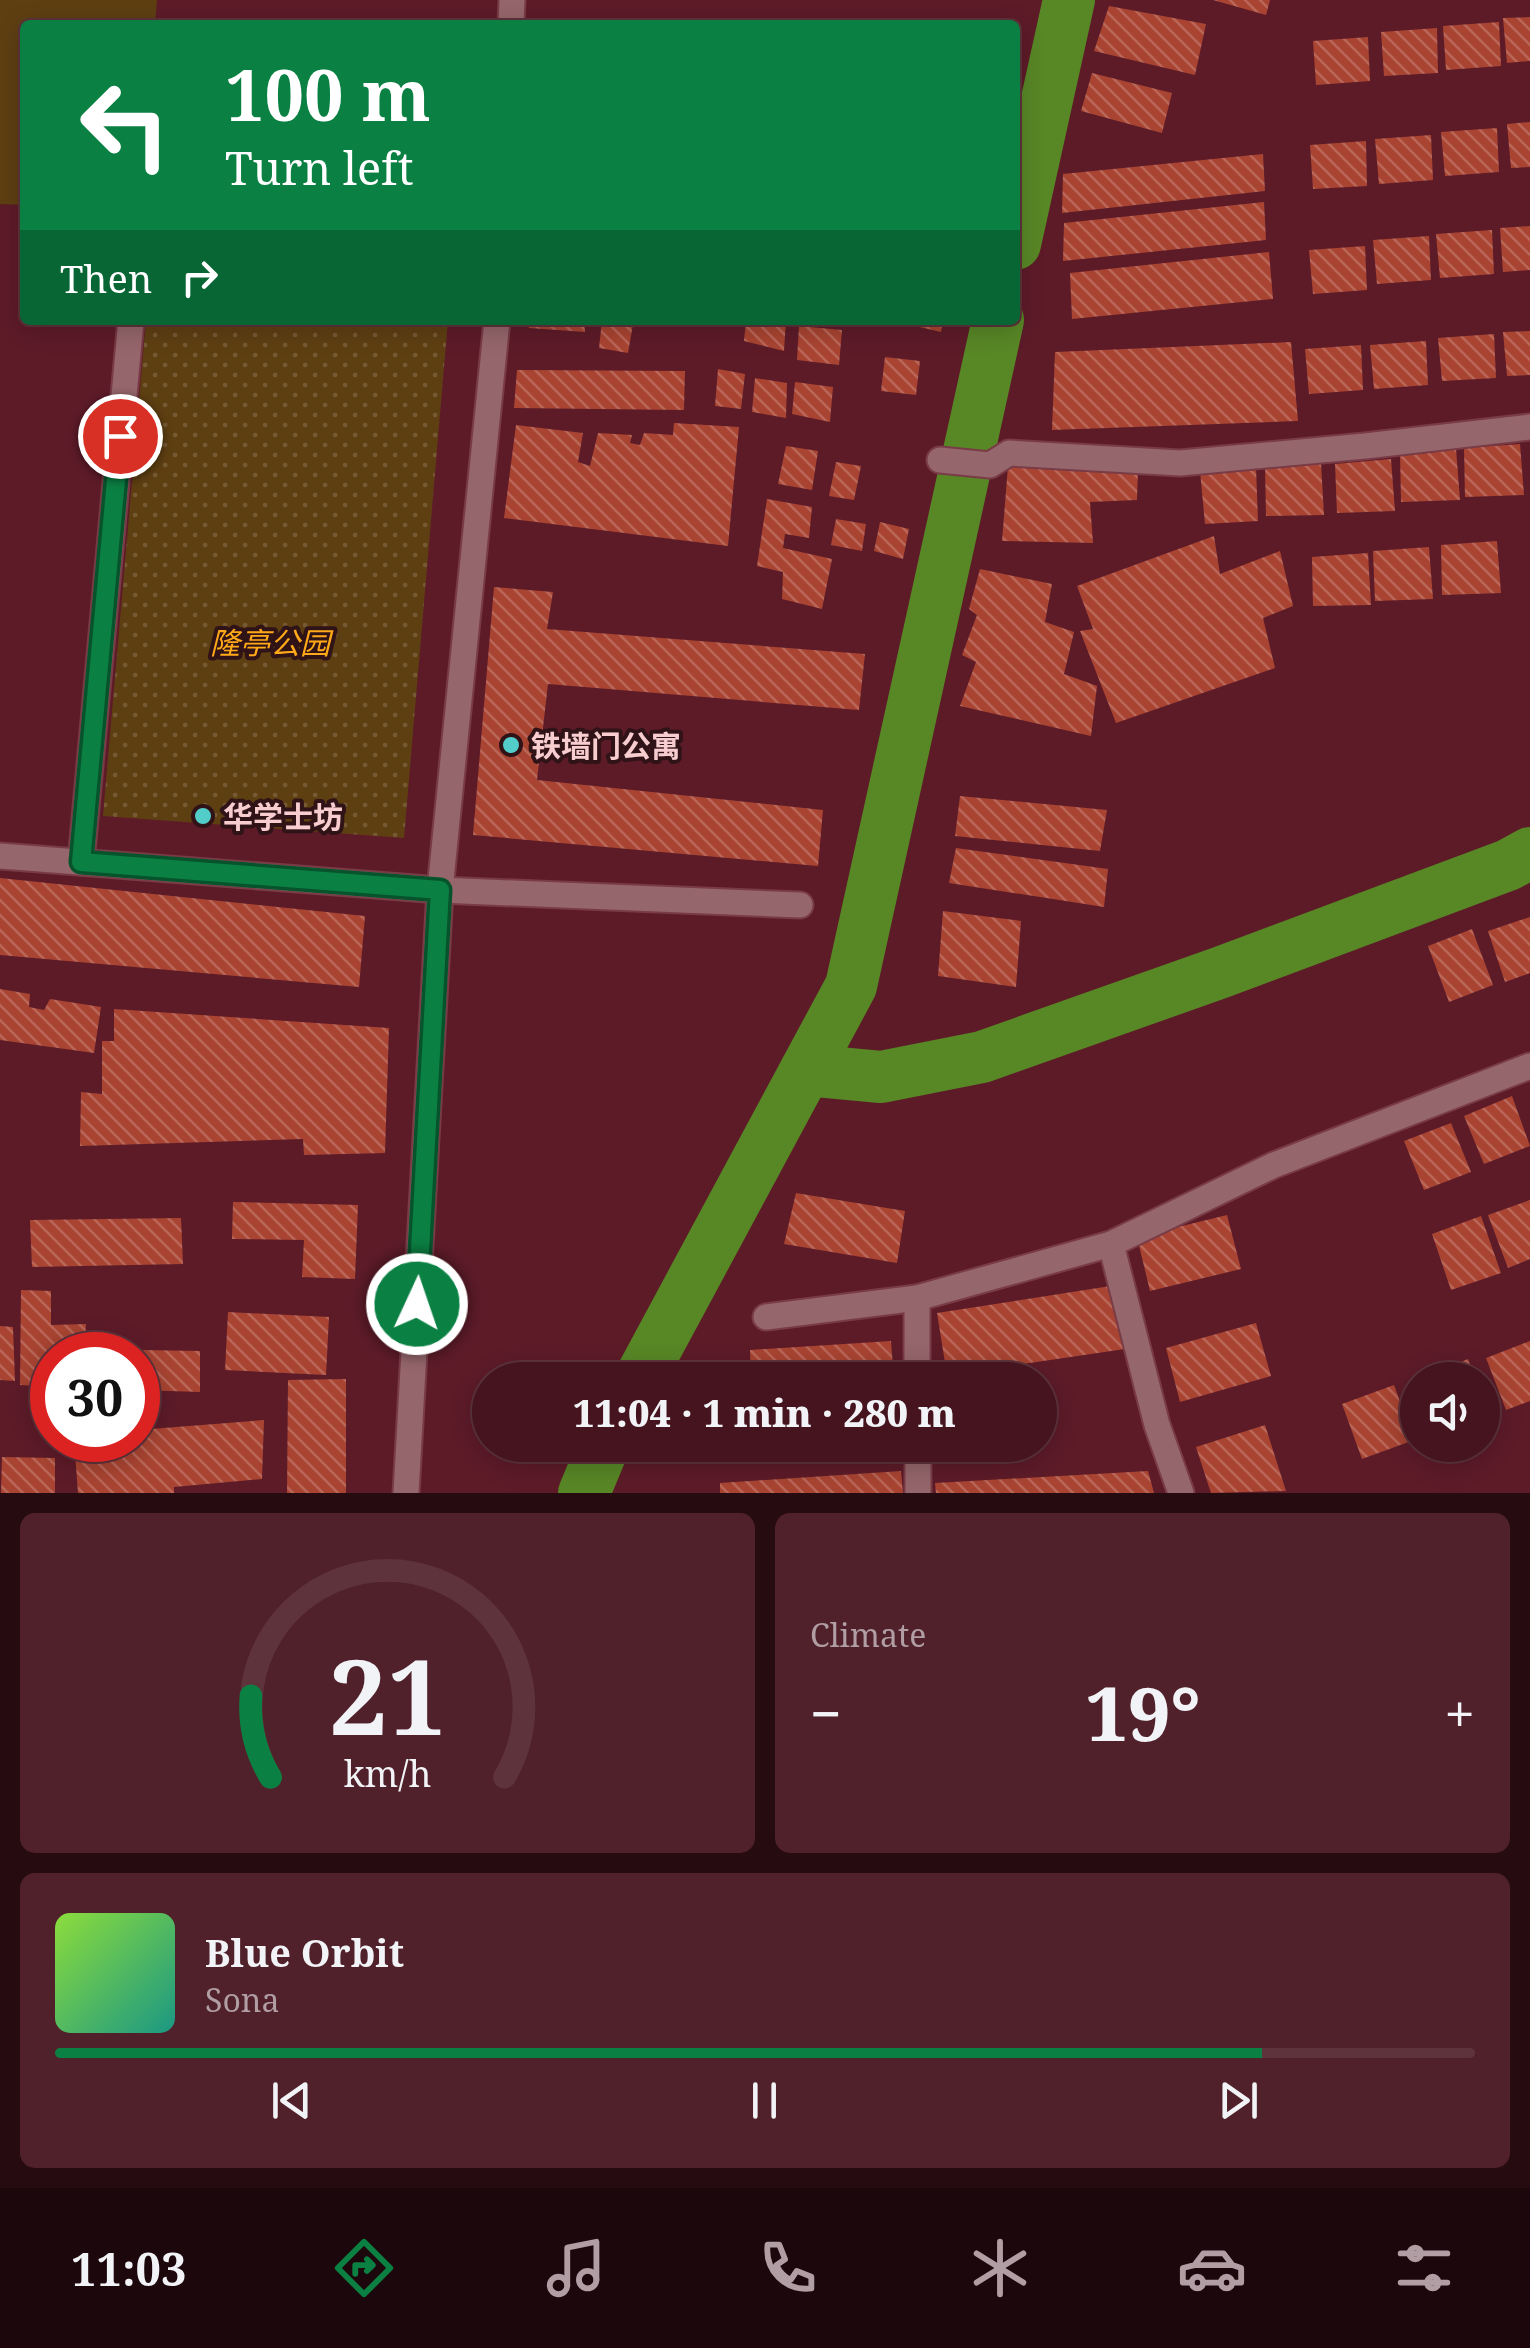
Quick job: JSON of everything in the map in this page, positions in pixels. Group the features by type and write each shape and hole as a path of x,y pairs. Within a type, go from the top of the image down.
{"street":[{"path":"81,862 131,325"},
{"path":"406,1493 440,890 496,325"},
{"path":"940,460 990,465 1009,453 1180,462 1530,426"},
{"path":"0,856 440,890 800,905"},
{"path":"766,1317 917,1298 1111,1244 1274,1166 1530,1066"},
{"path":"1111,1244 1156,1425 1181,1493"},
{"path":"917,1298 917,1362"},
{"path":"918,1462 918,1493"}],"green space":[{"path":"0,0 157,0 155,20 20,20 20,205 0,204"},
{"name":"隆亭公园","path":"146,325 448,325 404,838 103,816"}],"building":[{"path":"1213,0 1270,0 1266,15"},
{"path":"1109,6 1206,24 1195,75 1094,51"},
{"path":"1530,17 1530,61 1507,63 1503,18"},
{"path":"1499,22 1501,66 1446,70 1443,26"},
{"path":"1437,28 1438,73 1384,76 1381,32"},
{"path":"1368,37 1370,81 1316,85 1313,41"},
{"path":"1092,73 1172,93 1162,133 1081,111"},
{"path":"1530,122 1530,167 1511,168 1507,124"},
{"path":"1497,128 1499,172 1445,176 1441,132"},
{"path":"1431,135 1433,180 1379,184 1375,139"},
{"path":"1366,141 1367,186 1313,189 1310,145"},
{"path":"1263,154 1265,191 1062,213 1063,174"},
{"path":"1264,202 1266,240 1063,261 1064,223"},
{"path":"1530,226 1530,270 1503,272 1500,228"},
{"path":"1492,230 1494,274 1440,278 1436,234"},
{"path":"1429,236 1431,280 1377,284 1373,240"},
{"path":"1365,246 1367,290 1313,294 1309,250"},
{"path":"1269,252 1273,299 1072,319 1070,273"},
{"path":"529,325 584,325 585,332"},
{"path":"601,325 633,325 628,353 599,348"},
{"path":"746,325 786,325 784,351 744,341"},
{"path":"911,325 942,325 941,332"},
{"path":"799,326 842,330 839,365 797,360"},
{"path":"1530,331 1530,375 1507,376 1503,332"},
{"path":"1494,334 1496,378 1442,381 1438,338"},
{"path":"1426,341 1428,385 1374,389 1370,345"},
{"path":"1291,342 1298,421 1052,430 1055,352"},
{"path":"1361,345 1363,390 1309,394 1305,349"},
{"path":"885,357 920,361 916,395 881,391"},
{"path":"718,369 745,374 741,409 715,406"},
{"path":"517,370 685,371 684,410 514,408"},
{"path":"755,378 787,383 786,418 752,412"},
{"path":"795,382 833,387 830,422 792,414"},
{"path":"674,423 739,427 728,546 504,518 516,425 583,433 578,462 590,466 598,433 632,435 630,443 640,445 644,433 673,435"},
{"path":"1520,444 1524,495 1465,497 1464,448"},
{"path":"786,446 818,451 812,490 778,484"},
{"path":"1456,449 1460,500 1401,502 1400,453"},
{"path":"1391,459 1395,511 1337,513 1335,464"},
{"path":"836,462 861,466 854,500 829,496"},
{"path":"1321,463 1324,515 1266,516 1265,467"},
{"path":"1008,466 1138,469 1137,500 1090,502 1093,543 1002,541"},
{"path":"1256,467 1258,521 1205,524 1200,471"},
{"path":"767,499 812,507 809,538 785,534 783,548 832,559 822,609 782,599 783,572 757,566"},
{"path":"836,519 866,524 862,551 831,545"},
{"path":"880,522 909,529 903,559 874,551"},
{"path":"1214,536 1220,574 1280,551 1293,606 1263,618 1275,668 1116,723 1080,631 1093,629 1077,586"},
{"path":"1497,541 1501,593 1442,595 1441,545"},
{"path":"1429,547 1433,599 1375,601 1373,551"},
{"path":"1368,553 1371,605 1313,606 1312,557"},
{"path":"980,569 1052,584 1045,622 1074,632 1064,674 1097,686 1091,736 960,706 976,662 962,655 977,615 969,609"},
{"name":"铁墙门公寓","path":"494,587 553,592 547,629 865,654 859,710 548,684 537,780 823,810 818,866 473,835"},
{"path":"960,796 1107,810 1100,851 955,836"},
{"path":"956,848 1108,869 1104,907 949,883"},
{"path":"0,878 365,916 359,987 0,955"},
{"path":"943,911 1021,921 1016,987 938,976"},
{"path":"1530,917 1530,973 1505,982 1488,931"},
{"path":"1472,929 1493,985 1449,1002 1428,946"},
{"path":"0,989 30,994 29,1007 44,1010 50,999 101,1007 94,1053 0,1040"},
{"path":"114,1009 389,1028 385,1153 304,1155 303,1139 80,1146 81,1092 102,1094 102,1041 114,1041"},
{"path":"1512,1096 1530,1146 1484,1164 1464,1116"},
{"path":"1451,1123 1471,1172 1424,1190 1404,1141"},
{"path":"796,1193 905,1211 897,1263 784,1244"},
{"path":"1530,1200 1530,1259 1508,1268 1488,1215"},
{"path":"233,1202 358,1205 355,1279 302,1277 304,1240 232,1239"},
{"path":"1227,1215 1241,1269 1150,1291 1137,1237"},
{"path":"1481,1216 1501,1273 1451,1290 1432,1234"},
{"path":"181,1218 183,1264 32,1267 30,1220"},
{"path":"1117,1285 1125,1349 1036,1362 945,1362 937,1313"},
{"path":"21,1290 51,1291 51,1325 86,1324 86,1332 30,1332 30,1386 20,1385"},
{"path":"228,1312 329,1317 326,1375 225,1370"},
{"path":"1256,1323 1271,1376 1180,1402 1166,1348"},
{"path":"0,1326 13,1327 15,1381 0,1380"},
{"path":"891,1341 893,1362 750,1362 750,1350"},
{"path":"1530,1341 1530,1401 1506,1410 1500,1394 1500,1362 1488,1362 1486,1358"},
{"path":"160,1350 200,1351 200,1392 160,1391"},
{"path":"346,1379 346,1493 287,1493 288,1380"},
{"path":"1394,1385 1400,1402 1400,1445 1362,1459 1342,1404"},
{"path":"264,1420 262,1479 174,1487 174,1493 78,1493 76,1462 160,1462 160,1428"},
{"path":"1265,1425 1286,1491 1211,1493 1196,1447"},
{"path":"2,1457 55,1462 55,1493 1,1493"},
{"path":"901,1471 903,1493 720,1493 720,1483"},
{"path":"1148,1471 1154,1493 936,1493 935,1483"}],"waterway":[{"path":"1020,221 1069,0"},
{"path":"649,1362 851,986 997,325"},
{"path":"806,1070 881,1077 982,1057 1219,973 1508,865 1530,853"},
{"path":"584,1493 597,1462"}],"place":[{"name":"铁墙门公寓","path":"511,745"},
{"name":"华学士坊","path":"203,816"}],"route":[{"path":"120,436 81,862 440,890 417,1304"}]}
